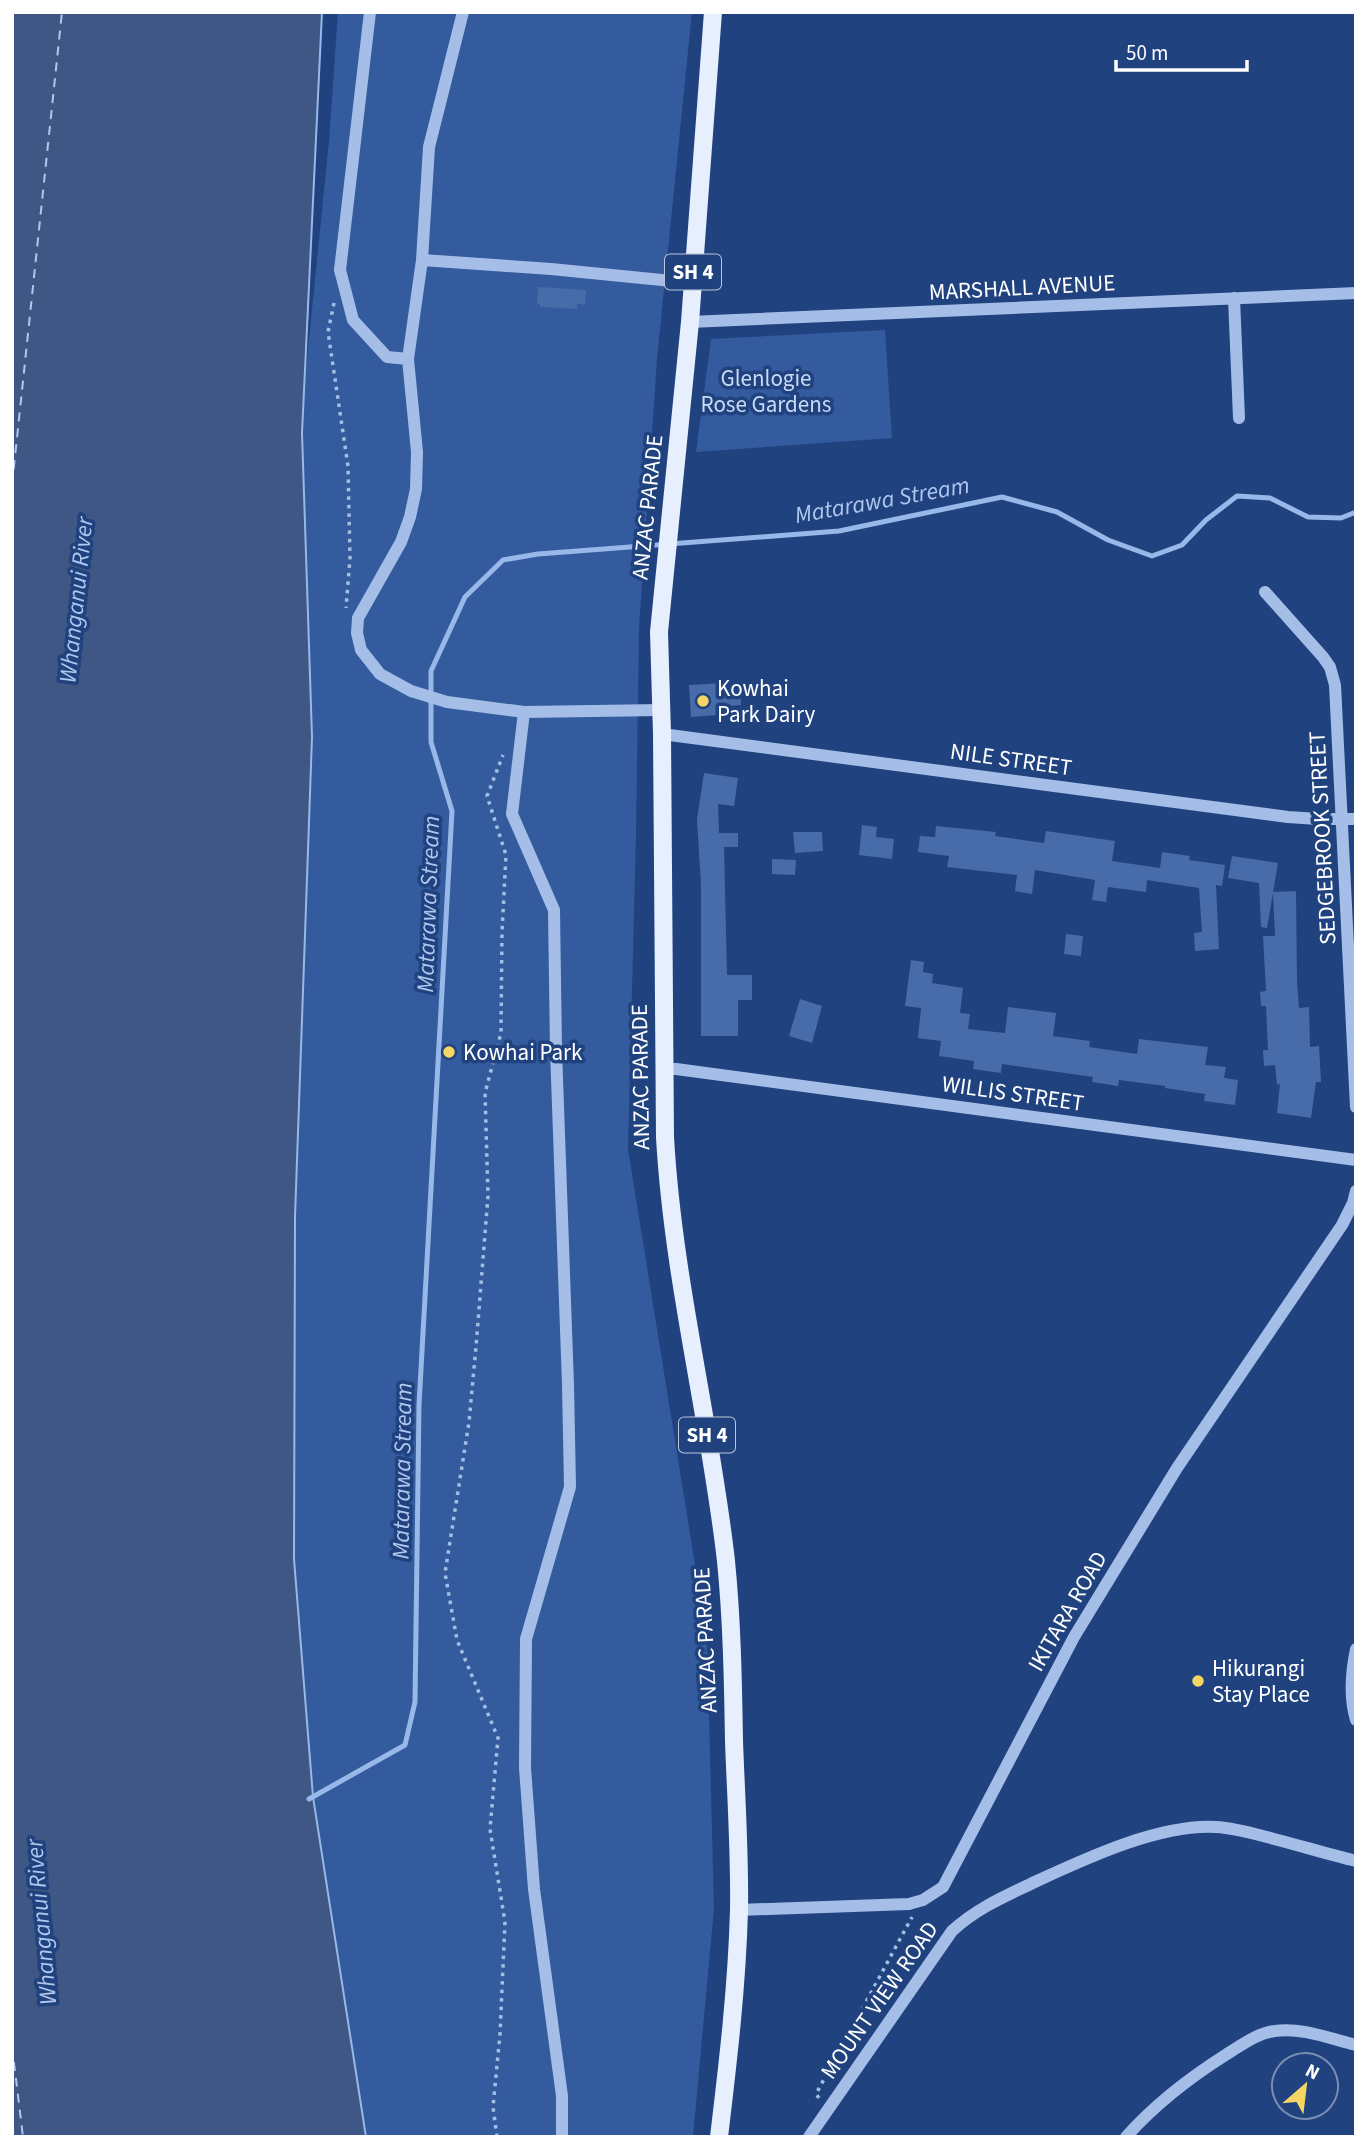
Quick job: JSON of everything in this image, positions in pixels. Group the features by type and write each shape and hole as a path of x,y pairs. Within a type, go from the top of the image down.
{"main road":[{"name":"ANZAC PARADE","path":"713,12 690,322 659,632 664,1137 673,1229 726,1564 732,1661 739,1910 731,2036 719,2137"}],"street":[{"path":"370,12 340,270 353,320 387,357 408,359"},
{"path":"463,12 429,146 422,260 408,359 417,452 416,489 401,542 358,618 357,633 361,650 380,674 411,691 447,702 524,712 661,710"},
{"path":"422,260 692,283"},
{"name":"MARSHALL AVENUE","path":"690,322 1356,293"},
{"path":"1234,298 1239,418"},
{"name":"SEDGEBROOK STREET","path":"1265,592 1324,657 1333,676 1356,1107"},
{"path":"524,712 512,814 555,910 556,1050 570,1487 526,1639 525,1768 534,1889 562,2096 562,2137"},
{"name":"NILE STREET","path":"662,734 1288,817 1356,819"},
{"name":"WILLIS STREET","path":"664,1069 1356,1160"},
{"name":"IKITARA ROAD","path":"739,1910 909,1903 935,1894 950,1877 1074,1637 1177,1468 1342,1225 1356,1191"},
{"path":"1356,1649 1351,1706 1356,1720"},
{"name":"MOUNT VIEW ROAD","path":"808,2137 952,1931 979,1909 1126,1843 1177,1831 1216,1827 1250,1832 1356,1861"},
{"path":"1126,2137 1158,2103 1191,2076 1265,2033 1288,2031 1356,2045"}],"path":[{"path":"340,270 328,332 348,466 350,558 346,608"},
{"path":"497,2137 493,2107 505,1922 490,1829 498,1738 457,1640 445,1573 469,1422 477,1347 488,1196 485,1093 502,1033 502,932 506,855 487,796 506,745"},
{"path":"828,2108 816,2094 915,1911 909,1903"}],"green space":[{"name":"Kowhai Park","path":"338,12 692,12 657,359 639,629 628,1149 707,1639 714,1908 693,2137 366,2137 313,1797 294,1559 292,508 329,141"},
{"name":"Glenlogie Rose Gardens","path":"885,330 892,438 696,452 711,339"}],"water":[{"name":"Whanganui River","path":"12,12 322,12 302,433 312,737 295,1217 294,1559 313,1797 366,2137 12,2137"}],"building":[{"path":"538,287 586,290 585,305 577,304 577,309 540,307 540,304 537,304"},
{"path":"740,682 741,705 716,707 717,715 691,717 689,685"},
{"path":"704,773 738,778 734,806 718,804 719,833 738,833 738,847 724,847 727,975 752,975 752,1000 738,1000 738,1036 701,1036 701,885 697,819"},
{"path":"862,825 877,827 876,837 894,839 892,859 859,855"},
{"path":"936,826 996,832 995,836 1044,843 1046,831 1115,841 1112,861 1160,868 1162,852 1190,856 1189,860 1225,865 1222,886 1216,885 1219,949 1195,951 1194,933 1202,932 1199,888 1147,880 1146,892 1108,887 1106,902 1092,900 1095,880 1035,870 1032,894 1015,891 1017,875 947,867 949,856 918,852 920,836 935,837"},
{"path":"793,832 822,832 823,851 795,853"},
{"path":"1232,856 1278,863 1273,892 1296,891 1299,1008 1309,1007 1310,1047 1319,1046 1321,1082 1316,1082 1311,1118 1277,1113 1280,1084 1277,1085 1275,1065 1264,1066 1263,1050 1268,1050 1266,1006 1261,1006 1260,992 1266,991 1263,936 1275,936 1273,893 1267,928 1261,927 1259,883 1228,878"},
{"path":"772,859 796,860 795,875 772,874"},
{"path":"1066,934 1083,936 1081,956 1064,954"},
{"path":"911,960 924,962 923,972 933,974 932,983 963,988 960,1013 970,1014 968,1029 1005,1033 1008,1007 1056,1013 1053,1036 1090,1041 1089,1047 1137,1054 1139,1039 1208,1047 1205,1065 1226,1067 1224,1078 1238,1080 1235,1105 1204,1101 1205,1094 1165,1086 1119,1080 1118,1086 1092,1082 1093,1077 1002,1064 1001,1073 973,1069 974,1061 939,1056 941,1041 918,1038 921,1008 905,1006"},
{"path":"800,999 822,1006 812,1043 789,1036"}],"waterway":[{"name":"Matarawa Stream","path":"309,1799 405,1745 415,1702 419,1405 452,811 431,742 431,671 465,597 503,560 538,554 839,531 1002,497 1057,512 1108,540 1152,556 1182,545 1206,520 1237,496 1270,498 1308,517 1341,518 1356,512"}],"ferry route":[{"path":"12,485 62,12"},
{"path":"12,2046 23,2137"}],"place":[{"name":"Kowhai Park Dairy","path":"703,701"},
{"name":"Kowhai Park","path":"449,1052"},
{"name":"Hikurangi Stay Place","path":"1198,1681"}]}
